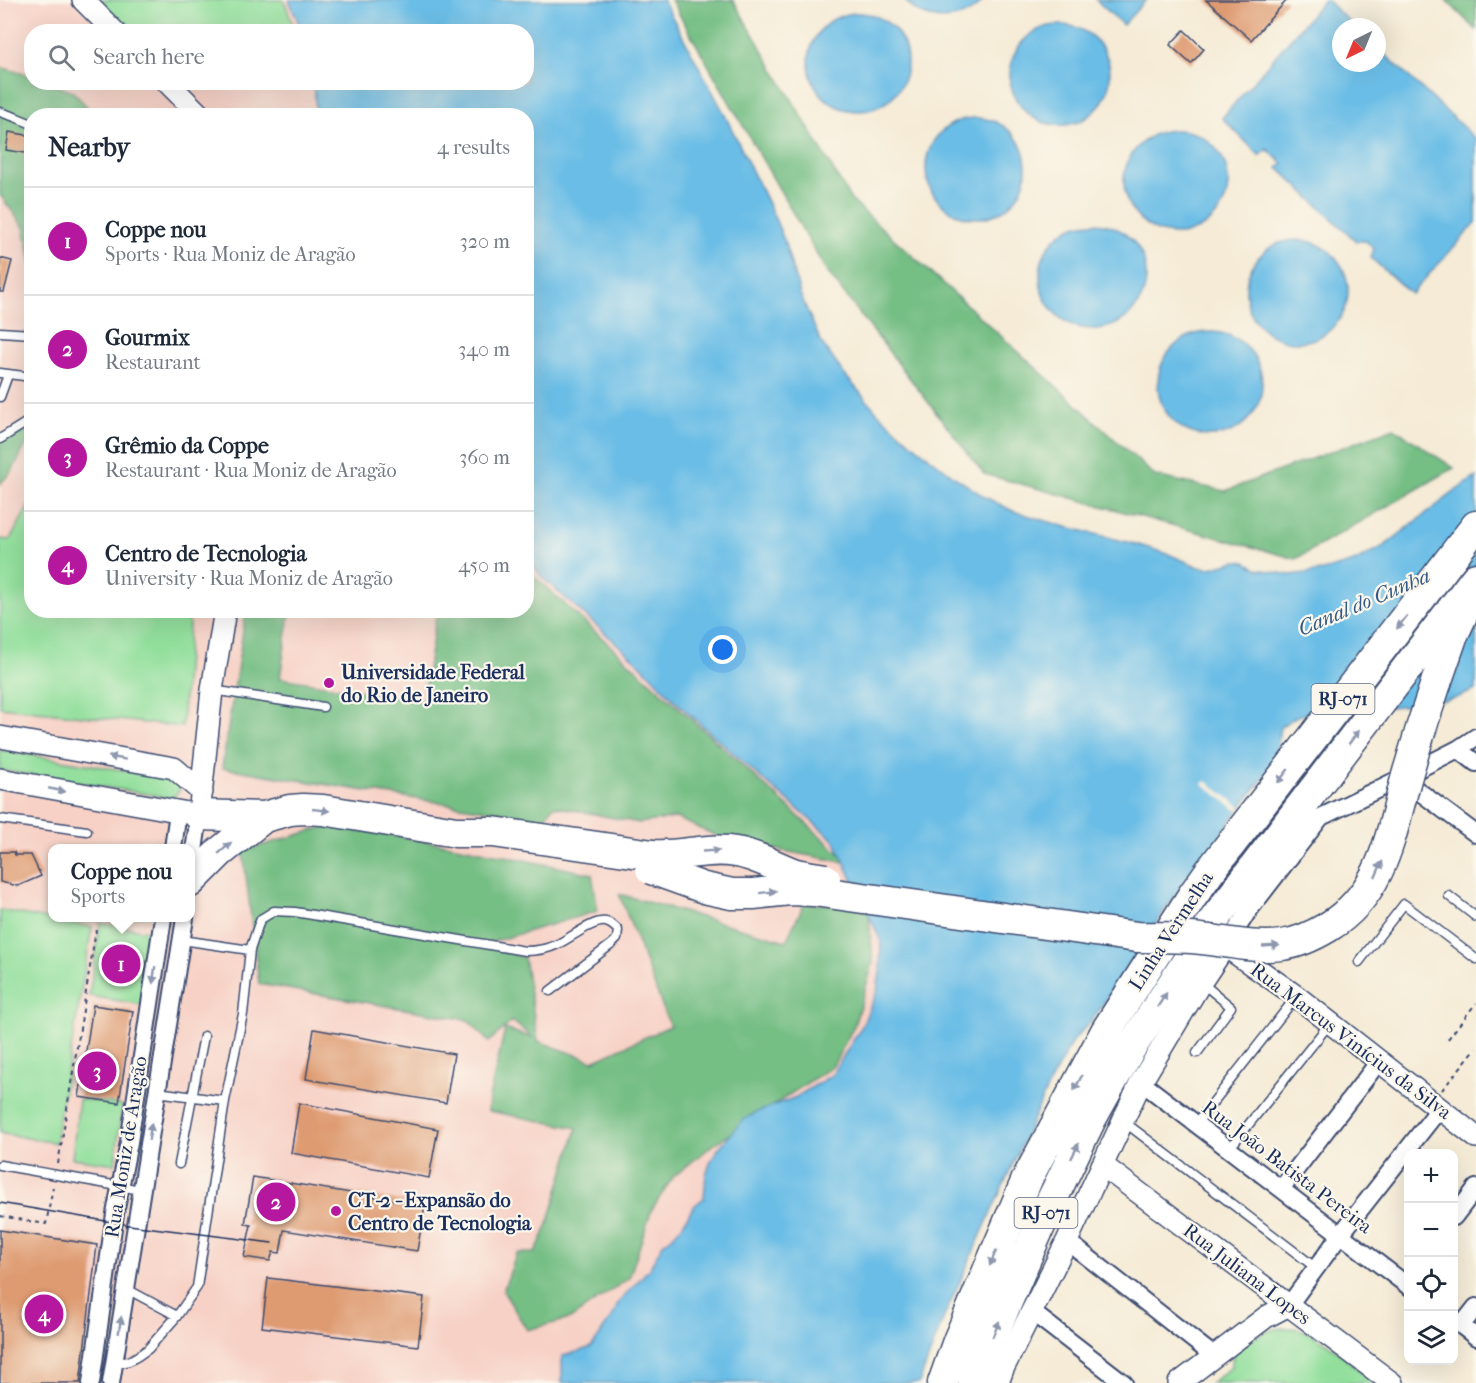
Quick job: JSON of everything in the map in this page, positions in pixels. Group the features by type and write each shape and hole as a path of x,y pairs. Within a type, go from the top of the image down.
{"highway":[{"name":"Linha Vermelha","path":"943,1383 958,1341 1028,1177 1106,1031 1210,871 1476,526"},
{"name":"Linha Vermelha","path":"974,1383 1046,1212 1091,1119 1130,1049 1216,916 1476,578"},
{"path":"193,807 264,817 290,810 323,810 456,832 493,832 651,869 704,888 732,894 790,890 814,891 1137,937 1192,938 1256,946 1294,943 1313,936 1345,916 1370,887 1383,860 1442,665 1452,637 1476,588"},
{"path":"195,877 220,852 264,817"},
{"path":"580,851 664,855 704,851 738,852 804,876 1139,924 1192,938"},
{"path":"937,1383 958,1341"}],"street":[{"path":"83,0 107,24"},
{"path":"175,90 193,108"},
{"path":"192,844 193,807 205,745 224,618"},
{"path":"0,737 174,768 205,745"},
{"path":"998,1383 1141,1082 1201,982 1247,913 1321,817 1401,778 1476,737"},
{"path":"1458,748 1476,763"},
{"path":"174,768 193,807"},
{"path":"1401,778 1476,834"},
{"path":"0,779 193,807"},
{"path":"175,844 193,807"},
{"name":"Rua Moniz de Aragão","path":"91,1383 115,1214 129,1142 162,922"},
{"name":"Rua Moniz de Aragão","path":"111,1383 184,922"},
{"name":"Rua Marcus Vinícius da Silva","path":"1226,946 1380,1060 1476,1137"},
{"path":"1281,1189 1380,1060"},
{"name":"Rua João Batista Pereira","path":"1141,1082 1341,1234 1404,1279"},
{"path":"1179,1383 1266,1317 1289,1305 1436,1105"},
{"name":"Rua Juliana Lopes","path":"1102,1165 1392,1383"},
{"path":"1458,1212 1476,1188"},
{"path":"1067,1241 1214,1356"},
{"path":"1458,1322 1476,1307"},
{"path":"1032,1312 1124,1383"},
{"path":"1458,1324 1476,1337"}],"lane":[{"path":"0,112 24,121"},
{"path":"0,332 24,334"},
{"path":"0,397 4,374 24,376"},
{"path":"0,439 24,423"},
{"path":"212,690 323,707"},
{"path":"0,819 87,831"},
{"path":"1449,896 1476,917"},
{"path":"1359,963 1404,904 1476,959"},
{"path":"114,1364 129,1361 148,1349 177,1316 194,1293 199,1281 225,1101 243,1014 250,950 260,921 267,914 274,911 295,912 525,951 559,944 596,923 605,922 618,930 617,939 612,944 550,990"},
{"path":"182,940 250,950"},
{"path":"1197,1053 1231,1007 1201,982"},
{"path":"1196,1124 1296,996"},
{"path":"1229,1149 1330,1022"},
{"path":"179,1164 204,1036"},
{"path":"156,1092 225,1101"},
{"path":"1123,1121 1316,1268"},
{"path":"0,1165 141,1190"},
{"path":"125,1288 177,1316"}],"path":[{"path":"0,1216 46,1224 96,930"},
{"path":"1448,1039 1476,1003"},
{"path":"1436,1105 1476,1048"}],"shaded area":[{"name":"Universidade Federal do Rio de Janeiro","path":"0,0 289,0 299,24 24,24 24,90 315,90 316,108 24,108 24,618 534,618 534,567 543,578 641,665 675,701 834,840 881,941 877,991 862,1026 832,1075 796,1097 757,1112 732,1132 718,1149 706,1174 704,1198 694,1206 681,1227 663,1244 649,1269 619,1302 598,1338 591,1347 562,1356 562,1383 0,1383"}],"green space":[{"path":"93,0 284,0 293,24 118,24"},
{"path":"671,0 733,0 851,200 1155,476 1225,491 1394,428 1454,468 1296,559 984,474 825,269"},
{"path":"1446,0 1476,0 1476,30"},
{"path":"0,67 24,74 24,90 68,90 73,92 88,108 24,108 24,227 0,195"},
{"path":"24,424 24,449 12,471 0,484 0,439"},
{"path":"24,515 24,618 190,618 182,727 0,707 0,539 10,540"},
{"path":"534,576 850,863 728,841 676,818 639,823 554,806 543,819 222,768 245,618 289,618 280,678 423,701 436,618 534,618"},
{"path":"0,750 177,779 179,790 171,798 0,770"},
{"path":"331,825 456,846 592,874 598,911 485,944 524,958 538,1041 593,1061 670,1026 619,894 786,941 804,904 868,904 873,963 854,1026 833,1066 713,1145 673,1177 652,1209 629,1278 570,1319 527,1330 503,1291 517,1253 535,1253 547,1227 577,1128 488,1111 505,1029 533,1038 512,1021 489,1042 468,1020 259,984 243,851"},
{"path":"0,910 48,919 48,922 65,922 92,927 55,1143 0,1133"},
{"path":"100,923 154,932 143,1005 89,996"},
{"path":"79,1099 122,1105 115,1164 72,1158"},
{"path":"1284,1328 1299,1329 1318,1338 1374,1383 1211,1383 1230,1368 1234,1352 1263,1333"}],"water":[{"name":"Canal do Cunha","path":"289,0 663,0 723,111 774,216 784,240 800,294 821,342 843,373 878,413 909,441 952,475 985,497 1013,511 1139,545 1199,567 1210,568 1236,561 1246,562 1258,569 1290,575 1323,571 1354,562 1384,546 1476,477 1476,690 1456,698 1424,704 1307,714 1297,716 1280,727 1276,759 1271,767 1164,911 1095,1016 1072,1042 1051,1080 944,1317 919,1383 562,1383 562,1356 591,1347 598,1338 619,1302 649,1269 663,1244 681,1227 694,1206 704,1198 706,1174 711,1161 718,1149 743,1120 796,1097 832,1075 862,1026 877,991 881,941 834,840 675,701 641,665 543,578 534,567 534,108 316,108 314,90 534,90 534,24 299,24"},
{"path":"905,0 983,0 965,14 944,19 923,14"},
{"path":"1096,0 1146,0 1123,25"},
{"path":"1326,0 1345,18 1332,18 1332,72 1386,72 1386,55 1476,139 1476,223 1411,294 1371,258 1374,249 1366,241 1356,241 1278,168 1283,164 1267,149 1260,156 1222,118"},
{"path":"858,13 877,17 893,27 903,43 907,62 903,81 893,97 877,107 858,111 839,107 823,97 813,81 809,62 813,43 823,27 839,17"},
{"path":"1050,25 1070,25 1096,39 1107,56 1110,75 1107,94 1096,111 1070,125 1050,125 1032,117 1018,103 1010,85 1010,65 1018,47 1032,33"},
{"path":"976,118 995,122 1011,133 1022,149 1026,168 1022,187 1011,203 995,214 976,218 957,214 941,203 930,187 926,168 930,149 941,133 957,122"},
{"path":"1176,130 1196,134 1213,145 1224,162 1228,182 1224,202 1213,219 1196,230 1176,234 1156,230 1139,219 1128,202 1124,182 1128,162 1139,145 1156,134"},
{"path":"1093,223 1113,227 1130,239 1142,256 1146,276 1142,296 1130,313 1113,325 1093,329 1073,325 1056,313 1044,296 1040,276 1044,256 1056,239 1073,227"},
{"path":"1297,240 1317,244 1333,255 1344,271 1348,291 1344,311 1333,327 1317,338 1297,342 1277,338 1261,327 1250,311 1246,291 1250,271 1261,255 1277,244"},
{"path":"1210,332 1230,336 1247,347 1258,364 1262,384 1258,404 1247,421 1230,432 1210,436 1190,432 1173,421 1162,404 1158,384 1162,364 1173,347 1190,336"}],"pier":[{"path":"1206,781 1241,807 1238,811 1203,784"}],"building":[{"path":"1206,0 1287,0 1251,40"},
{"path":"1184,30 1204,49 1191,64 1170,45"},
{"path":"9,132 24,135 24,153 6,150"},
{"path":"0,258 12,261 4,292 0,292"},
{"path":"0,852 31,855 41,876 18,886 0,882"},
{"path":"93,1005 133,1011 119,1103 79,1097"},
{"path":"314,1029 454,1054 446,1103 306,1079"},
{"path":"299,1103 438,1129 429,1178 291,1153"},
{"path":"253,1177 425,1205 417,1251 284,1230 280,1253 273,1252 270,1261 244,1257 251,1225 245,1224"},
{"path":"0,1230 97,1245 80,1383 0,1383"},
{"path":"268,1278 424,1297 418,1346 262,1327"}],"tram line":[{"path":"0,1203 129,1225 272,1243"}],"place":[{"name":"Universidade Federal do Rio de Janeiro","path":"329,683"},
{"name":"Coppe nou","path":"121,964"},
{"name":"Grêmio da Coppe","path":"97,1071"},
{"name":"Gourmix","path":"276,1202"},
{"name":"CT-2 - Expansão do Centro de Tecnologia","path":"336,1211"},
{"name":"Centro de Tecnologia","path":"44,1314"}]}
